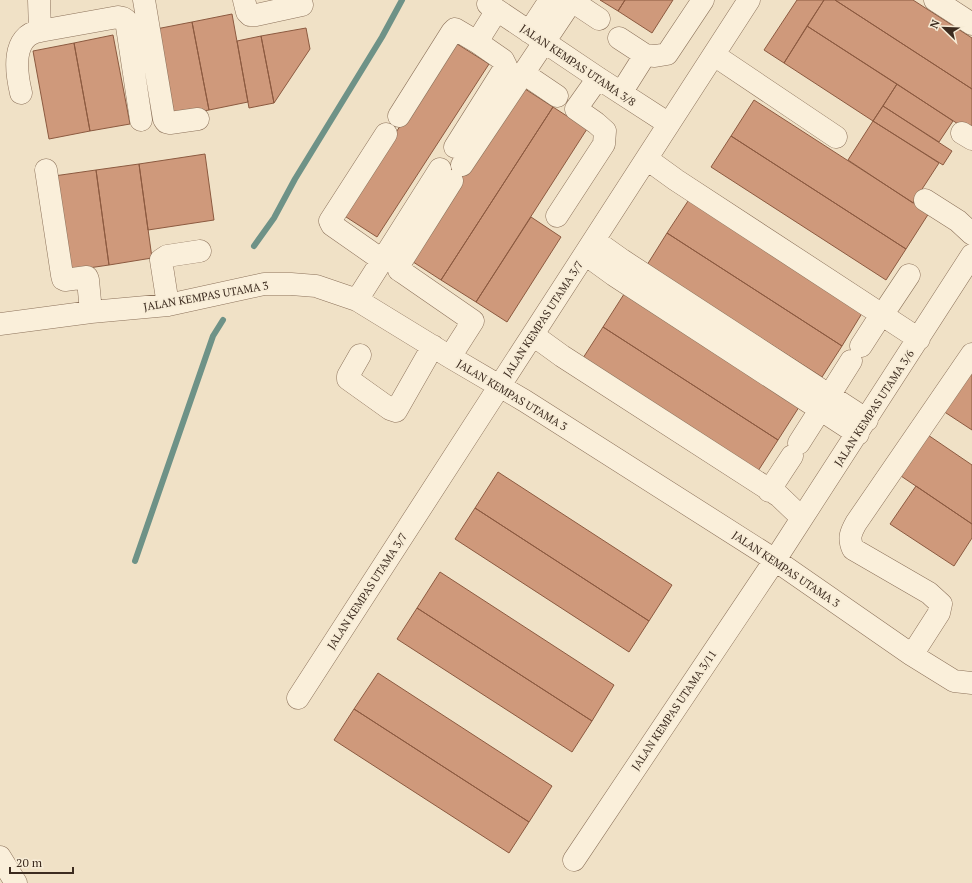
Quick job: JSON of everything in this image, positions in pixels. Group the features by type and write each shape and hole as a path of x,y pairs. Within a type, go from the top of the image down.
{"street":[{"path":"38,0 40,31"},
{"path":"144,0 164,119 166,122 170,123 198,119"},
{"path":"244,0 247,12 250,15 302,5"},
{"path":"357,300 382,260 452,165 523,73 550,0"},
{"path":"619,38 645,55 655,56 667,54 703,0"},
{"name":"JALAN KEMPAS UTAMA 3/7","path":"298,698 750,0"},
{"path":"936,0 972,24"},
{"path":"537,37 572,2 599,19"},
{"name":"JALAN KEMPAS UTAMA 3/8","path":"477,42 493,7 669,124"},
{"path":"21,93 18,78 17,57 24,39 32,32 118,17 123,18 126,20 141,120"},
{"path":"360,354 348,376 348,379 390,409 396,411 441,352 473,321 399,270 399,265 506,66 503,60 455,29 399,116"},
{"path":"621,93 645,55"},
{"path":"714,55 836,137"},
{"path":"523,73 557,96"},
{"path":"557,216 604,144 605,131 576,109 598,78"},
{"path":"382,260 332,225 330,221 386,134"},
{"path":"650,154 683,170 885,310 922,333"},
{"path":"46,170 62,276 65,280 87,277 91,312"},
{"path":"925,200 958,221 972,234"},
{"path":"590,247 622,260 824,403 862,427"},
{"path":"168,305 161,260 166,256 200,252"},
{"name":"JALAN KEMPAS UTAMA 3/6","path":"775,560 922,333 969,268"},
{"path":"769,491 856,353 908,275"},
{"name":"JALAN KEMPAS UTAMA 3","path":"0,324 91,312 168,305 264,284 316,286 357,300 441,352 525,401 775,560 912,655 954,681 972,683"},
{"path":"533,335 562,356 769,491 779,496 802,518"},
{"path":"912,655 939,613 941,604 929,593 852,549 849,541 856,523 972,354"},
{"name":"JALAN KEMPAS UTAMA 3/11","path":"574,860 775,560"},
{"path":"0,857 16,883"}],"building":[{"path":"600,0 625,0 618,11"},
{"path":"625,0 673,0 652,33 618,11"},
{"path":"797,0 824,0 784,63 764,50"},
{"path":"824,0 835,0 972,89 972,133 807,26"},
{"path":"835,0 913,0 972,38 972,89"},
{"path":"232,14 248,102 209,110 192,22"},
{"path":"192,22 209,110 167,118 151,30"},
{"path":"807,26 897,84 873,121 784,63"},
{"path":"306,28 310,49 274,103 261,36"},
{"path":"113,35 130,124 90,131 74,43"},
{"path":"261,36 274,103 249,108 237,41"},
{"path":"454,42 489,64 377,237 343,215"},
{"path":"74,43 90,131 49,139 33,51"},
{"path":"897,84 953,121 939,142 883,106"},
{"path":"519,85 553,107 441,280 407,258"},
{"path":"754,100 929,213 906,249 731,136"},
{"path":"883,106 952,151 943,165 873,121"},
{"path":"553,107 587,129 476,302 441,280"},
{"path":"873,121 939,163 913,203 848,160"},
{"path":"731,136 906,249 886,280 711,167"},
{"path":"205,154 214,220 148,230 139,164"},
{"path":"139,164 152,258 109,265 96,170"},
{"path":"96,170 109,265 68,271 54,176"},
{"path":"690,198 864,310 842,346 667,233"},
{"path":"531,217 561,237 507,322 476,302"},
{"path":"667,233 842,346 822,377 647,265"},
{"path":"626,291 801,404 778,440 603,327"},
{"path":"603,327 778,440 758,471 583,358"},
{"path":"972,371 972,430 940,409"},
{"path":"925,433 972,465 972,524 898,474"},
{"path":"498,472 672,585 649,621 475,508"},
{"path":"916,486 972,524 972,538 954,566 890,524"},
{"path":"475,508 649,621 629,652 455,539"},
{"path":"440,572 614,685 592,721 417,608"},
{"path":"417,608 592,721 572,752 397,639"},
{"path":"378,673 552,786 529,822 354,709"},
{"path":"354,709 529,822 509,853 334,740"}],"waterway":[{"path":"254,246 274,218 295,179 382,37 402,0"},
{"path":"135,561 213,336 223,320"}]}
